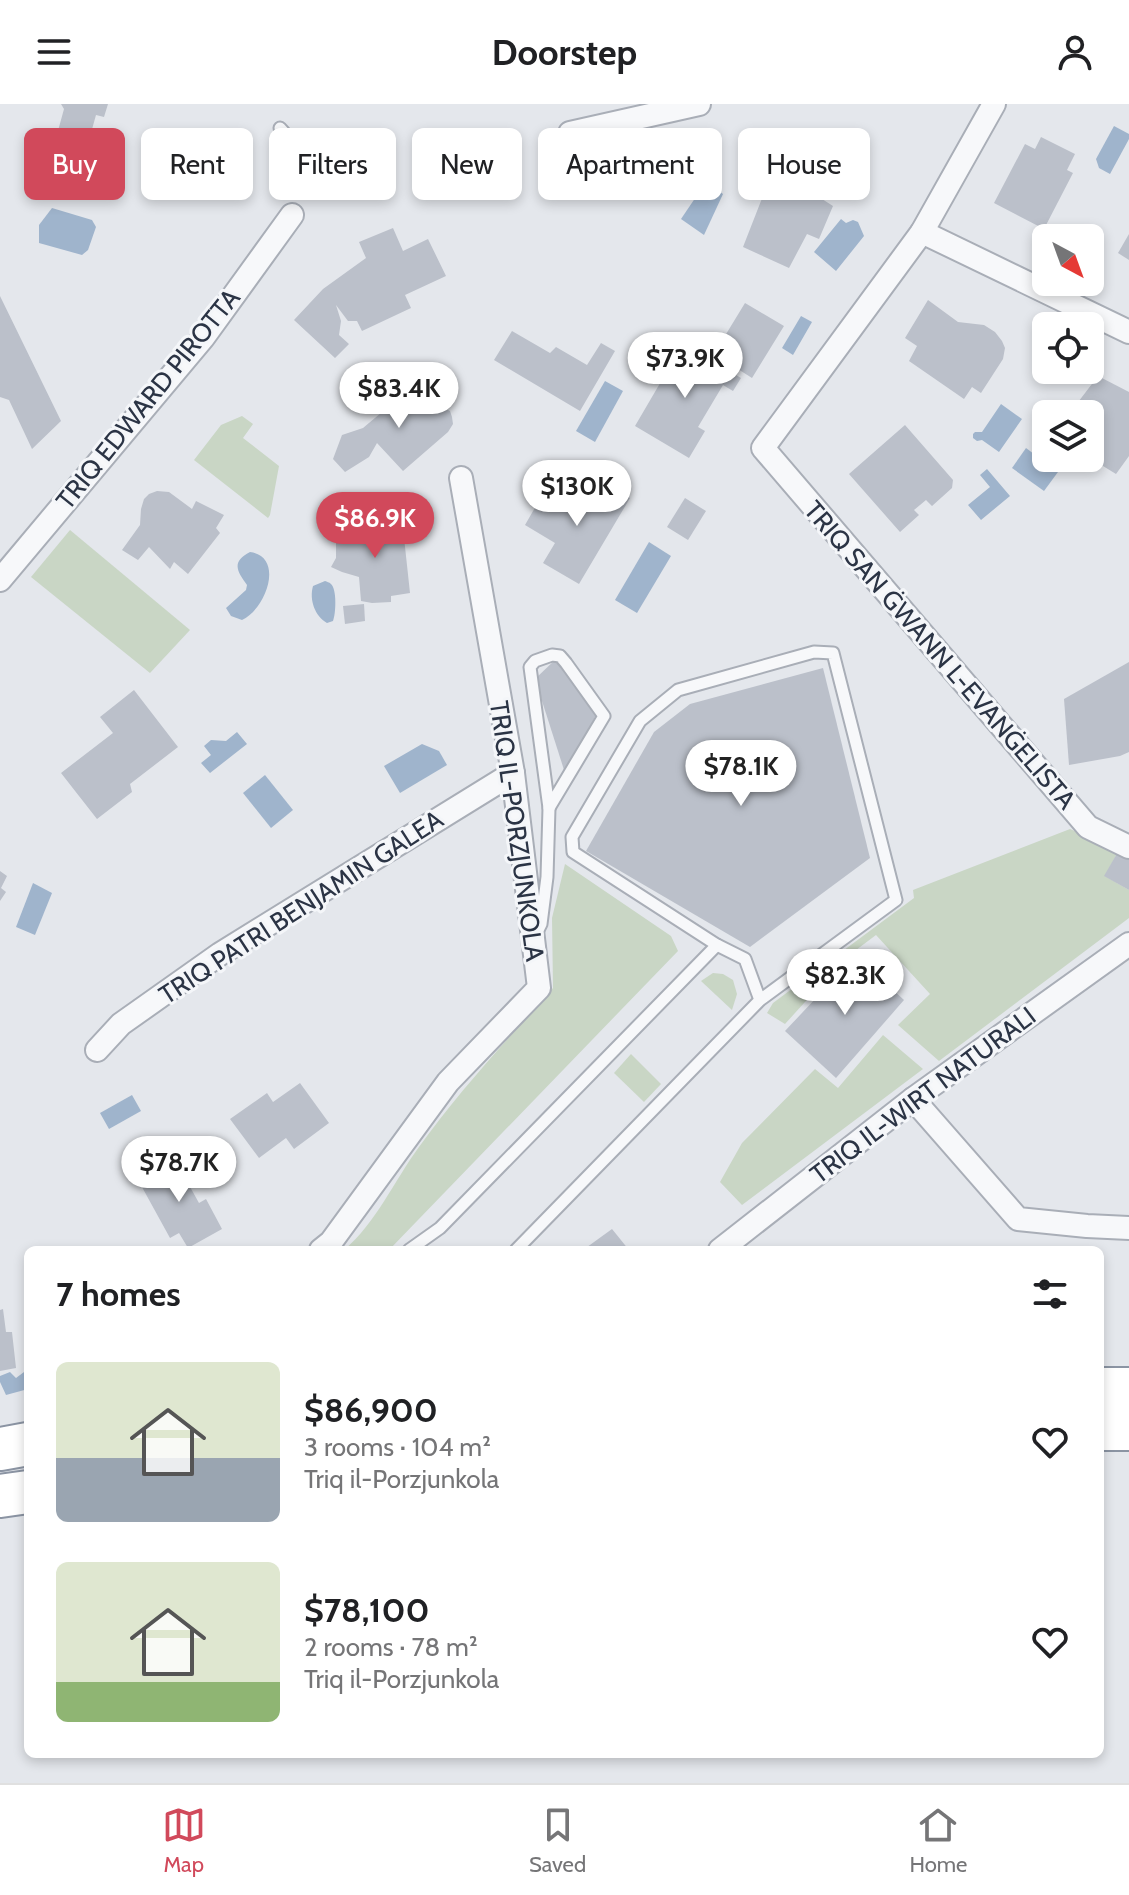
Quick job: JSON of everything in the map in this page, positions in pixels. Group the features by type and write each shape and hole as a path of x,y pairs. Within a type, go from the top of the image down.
{"highway":[{"path":"1104,1389 1129,1389"},
{"path":"1104,1429 1129,1429"},
{"path":"0,1449 24,1445"},
{"path":"0,1496 24,1493"}],"street":[{"path":"592,128 699,104"},
{"path":"987,106 922,232 1129,332"},
{"name":"TRIQ EDWARD PIROTTA","path":"0,580 203,338 292,215"},
{"name":"TRIQ SAN ĠWANN L-EVANĠELISTA","path":"922,232 763,448 1088,827 1129,847"},
{"name":"TRIQ IL-PORZJUNKOLA","path":"326,1246 448,1082 539,988 513,773 461,478"},
{"name":"TRIQ PATRI BENJAMIN GALEA","path":"97,1050 121,1024 220,954 513,773"},
{"name":"TRIQ IL-WIRT NATURALI","path":"725,1246 913,1099 1129,944"},
{"path":"913,1099 1018,1219 1129,1228"}],"lane":[{"path":"520,1246 760,1000 896,900 833,653 814,652 678,690 640,721 572,837 573,852 717,945 745,959 760,1000"},
{"path":"531,933 538,930 541,924 547,877 549,808 530,667 535,661 552,655 560,656 566,663 604,716 549,808"},
{"path":"415,1246 440,1228 717,945"}],"green space":[{"path":"242,416 253,424 243,438 279,466 268,518 194,460 221,425"},
{"path":"70,530 190,630 150,673 31,577"},
{"path":"1070,829 1119,850 1105,876 1129,890 1129,918 939,1061 898,1025 930,994 876,935 844,959 785,1024 767,1013 773,1003 914,898 913,890"},
{"path":"565,864 671,936 678,951 393,1246 348,1246 375,1215 434,1126 553,988 552,918"},
{"path":"713,973 733,980 737,994 732,1010 701,981"},
{"path":"883,1035 923,1069 742,1205 720,1182 742,1143 815,1069 838,1088"},
{"path":"631,1054 661,1084 644,1102 614,1073"}],"water":[{"path":"1114,126 1129,134 1129,139 1110,174 1099,168 1096,159"},
{"path":"694,200 720,200 704,235 681,219"},
{"path":"52,208 92,220 96,227 88,250 82,255 39,243 39,225"},
{"path":"841,219 846,223 853,220 858,222 864,236 836,271 814,252"},
{"path":"801,316 812,322 793,355 782,348"},
{"path":"605,381 623,391 595,442 576,431"},
{"path":"1001,404 1022,419 999,452 982,440 977,441 973,434 982,432"},
{"path":"1026,448 1032,452 1032,472 1058,472 1044,491 1012,468"},
{"path":"987,469 1010,496 981,520 968,505 990,487 980,475"},
{"path":"649,542 671,556 637,613 615,600"},
{"path":"250,552 261,556 267,563 268,584 258,605 242,620 231,616 226,608 246,590 238,563"},
{"path":"325,581 333,587 335,602 333,621 327,623 316,612 312,597 313,586"},
{"path":"237,732 247,744 210,773 201,763 211,755 204,746 211,740 226,741"},
{"path":"422,744 439,751 447,765 400,793 384,766"},
{"path":"265,775 293,810 271,828 243,793"},
{"path":"33,883 52,893 35,935 16,927"},
{"path":"132,1095 141,1111 109,1129 100,1113"},
{"path":"10,1372 16,1378 24,1372 24,1390 6,1395 0,1376"}],"building":[{"path":"61,104 108,104 104,117 96,115 92,128 59,128 64,109"},
{"path":"1041,137 1075,154 1067,170 1073,173 1047,224 1034,224 994,203 1025,144 1035,149"},
{"path":"761,200 824,200 833,206 819,239 807,234 789,268 743,247"},
{"path":"393,228 403,251 428,239 446,276 405,295 411,308 362,331 357,321 348,321 336,305 341,321 339,335 349,344 335,358 294,320 323,289 366,258 359,242"},
{"path":"1129,234 1129,260 1118,253"},
{"path":"0,296 61,421 32,449 9,400 0,397"},
{"path":"928,300 958,322 984,325 1002,341 1005,348 1003,359 981,393 972,387 964,399 909,361 917,346 905,338"},
{"path":"745,303 784,326 752,378 730,364 736,353 720,344"},
{"path":"512,331 550,353 556,347 587,365 601,343 615,351 580,411 494,360"},
{"path":"683,344 741,378 733,391 723,385 698,427 705,431 689,458 635,426"},
{"path":"425,376 431,377 436,386 429,397 430,404 450,411 453,424 448,432 403,471 377,443 369,457 345,472 333,459 342,435 363,428"},
{"path":"1104,379 1129,392 1129,456 1116,474 1104,467 1104,400 1080,400 1092,384 1104,384"},
{"path":"905,425 953,480 952,488 932,506 926,500 914,510 919,515 900,532 849,474"},
{"path":"596,478 630,498 579,584 543,563 555,543 525,525 544,492 576,511"},
{"path":"157,491 169,492 192,509 196,501 224,515 216,528 220,533 188,574 174,562 170,569 149,547 138,560 122,550 140,525 144,499"},
{"path":"685,498 706,511 688,540 667,527"},
{"path":"402,519 410,593 391,596 391,602 361,601 359,577 331,567 336,558 336,533"},
{"path":"364,604 365,621 345,624 343,606"},
{"path":"556,659 596,715 565,773 535,679"},
{"path":"1129,662 1129,752 1069,765 1064,699"},
{"path":"823,668 870,858 750,947 586,851 654,732 690,704"},
{"path":"134,690 178,747 130,784 132,792 97,819 61,773 113,733 100,717"},
{"path":"1119,850 1129,856 1129,890 1104,876"},
{"path":"0,871 7,876 1,888 6,892 0,901"},
{"path":"858,958 904,1000 836,1078 785,1031 849,963"},
{"path":"300,1083 329,1123 294,1149 286,1138 259,1158 230,1119 267,1093 273,1102"},
{"path":"174,1158 199,1203 206,1199 222,1229 192,1246 187,1246 179,1233 170,1238 137,1178"},
{"path":"612,1229 626,1246 589,1246"},
{"path":"3,1309 6,1332 12,1332 16,1368 0,1371 0,1310"}]}
